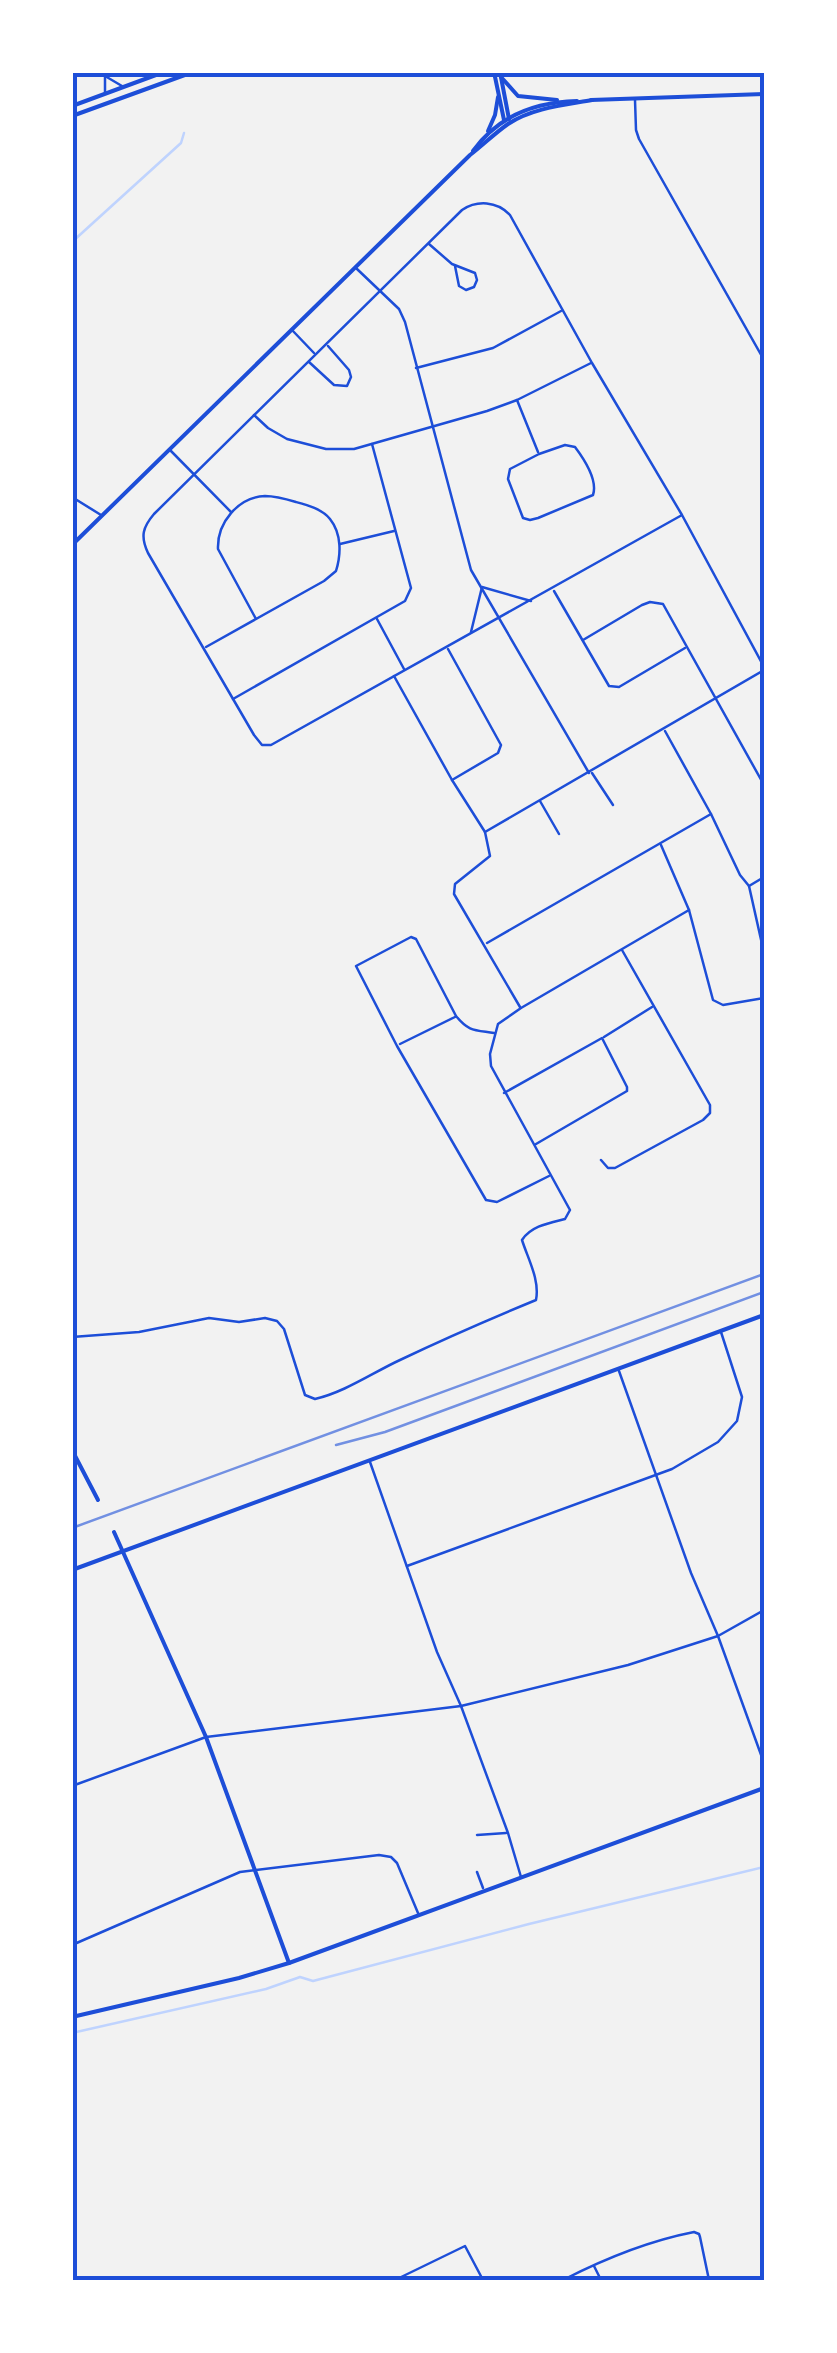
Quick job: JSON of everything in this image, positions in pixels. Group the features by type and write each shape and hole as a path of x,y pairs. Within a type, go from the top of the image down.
{"street":[{"path":"72,106 164,72"},
{"path":"72,116 193,72"},
{"path":"104,74 124,87"},
{"path":"104,74 106,94"},
{"path":"470,155 495,116 499,74"},
{"path":"499,74 518,96 564,101"},
{"path":"499,74 507,121"},
{"path":"498,92 507,121"},
{"path":"486,135 538,105 564,101 764,94"},
{"path":"635,99 639,139 764,360"},
{"path":"72,545 507,121 592,100"},
{"path":"485,832 764,668 682,516 510,214 500,206 480,203 462,210 193,474 142,530 148,552 262,745 276,744 682,516"},
{"path":"428,243 455,266 475,274 474,287 466,290 459,286 455,266"},
{"path":"356,268 402,314 471,570 613,805"},
{"path":"416,368 500,346 562,310"},
{"path":"292,330 315,354"},
{"path":"308,362 334,386 347,386 349,370 326,344"},
{"path":"254,414 274,433 287,439 326,449 354,449 487,412 592,363"},
{"path":"517,400 539,454"},
{"path":"232,699 405,601 411,588 372,444"},
{"path":"564,445 575,446 595,484 593,494 538,518 523,518 508,474 514,466 539,454 564,445"},
{"path":"169,449 231,512"},
{"path":"72,497 102,515"},
{"path":"204,648 256,619 333,574 338,568 340,544 330,519 318,510 273,497 259,497 231,512 219,532 218,549 256,619"},
{"path":"340,544 396,531"},
{"path":"482,587 530,601"},
{"path":"471,633 482,587"},
{"path":"552,589 609,686 614,688 686,647"},
{"path":"583,640 642,606 663,604 764,785"},
{"path":"376,618 405,670"},
{"path":"448,648 501,745 498,753 452,780"},
{"path":"394,676 485,832 490,856 455,884 454,894 521,1008"},
{"path":"664,730 740,875 750,886 764,954"},
{"path":"540,800 560,834"},
{"path":"485,944 711,814"},
{"path":"660,843 697,937 710,995 723,1005 764,998"},
{"path":"750,886 764,877"},
{"path":"72,1337 139,1332 209,1318 239,1322 276,1320 284,1329 305,1395 319,1398 536,1300 532,1266 522,1240 527,1232 565,1219 570,1210 504,1093 490,1060 494,1034 498,1024 521,1008 688,910"},
{"path":"494,1034 470,1030 456,1016 416,939 405,938 356,966 397,1046 486,1200 497,1202 551,1176"},
{"path":"600,1160 608,1168 615,1168 710,1113 710,1104 621,949"},
{"path":"504,1093 654,1006"},
{"path":"397,1046 456,1016"},
{"path":"534,1145 626,1091 602,1038"},
{"path":"72,1570 764,1316"},
{"path":"407,1566 657,1474 718,1442 737,1421 741,1393 721,1332"},
{"path":"618,1369 764,1763"},
{"path":"72,1450 98,1500"},
{"path":"370,1460 521,1877"},
{"path":"114,1532 206,1737 289,1963"},
{"path":"72,1786 206,1737 460,1706 628,1665 718,1636 764,1610"},
{"path":"72,2018 289,1963 764,1788"},
{"path":"477,1835 508,1833"},
{"path":"72,1945 240,1872 378,1855 397,1863 418,1914"},
{"path":"477,1872 484,1890"},
{"path":"562,2280 593,2264 691,2232 700,2238 709,2280"},
{"path":"395,2280 465,2246 483,2280"},
{"path":"593,2264 601,2280"}],"waterway":[{"path":"72,242 181,143 184,133"},
{"path":"72,2033 266,1989 300,1977 313,1981 764,1867"}],"railway":[{"path":"72,1528 764,1274"},
{"path":"336,1445 385,1432 764,1292"}]}
